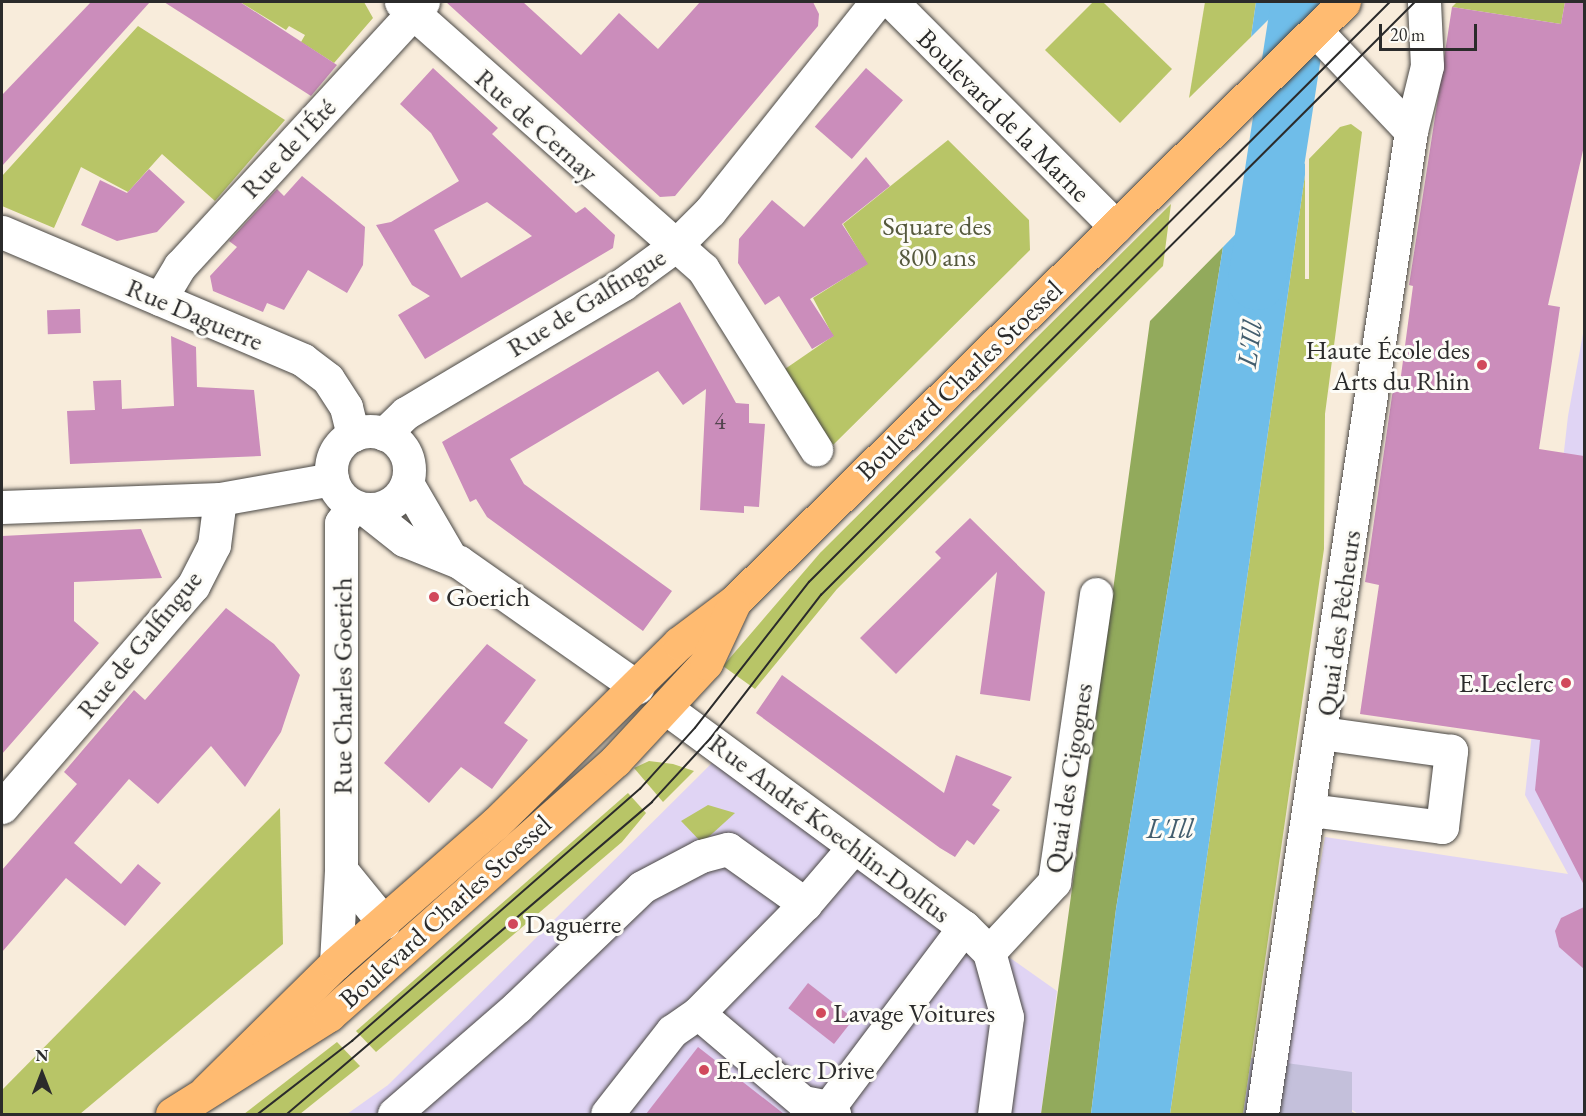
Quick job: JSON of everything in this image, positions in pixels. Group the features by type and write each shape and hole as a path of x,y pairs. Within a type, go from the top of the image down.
{"main road":[{"name":"Boulevard Charles Stoessel","path":"206,1091 336,963 384,923 637,687 679,643 735,601 1344,2"},
{"name":"Boulevard Charles Stoessel","path":"172,1114 329,1015 667,709 706,663 735,601"},
{"path":"637,687 667,709"}],"street":[{"name":"Rue de Galfingue","path":"368,434 623,284 675,246 710,211 876,2"},
{"name":"Boulevard de la Marne","path":"892,2 1116,228"},
{"name":"Quai des Pêcheurs","path":"1262,1114 1322,733 1412,131 1427,66 1424,2"},
{"name":"Rue de Cernay","path":"412,5 716,286 816,449"},
{"name":"Rue de l'Été","path":"160,299 180,266 412,5"},
{"path":"1316,31 1412,131"},
{"name":"Rue Daguerre","path":"2,232 303,360 328,379 346,407 368,434"},
{"path":"450,557 407,483 406,455 368,434 332,462 332,479 359,508 404,540 450,557 637,687"},
{"path":"2,507 220,499 332,479"},
{"path":"359,508 390,504 407,483"},
{"name":"Rue de Galfingue","path":"2,807 193,586 213,545 220,499"},
{"name":"Rue Charles Goerich","path":"336,963 341,870 341,523 359,508"},
{"name":"Quai des Cigognes","path":"989,952 1054,882 1096,594"},
{"name":"Rue André Koechlin-Dolfus","path":"667,709 852,849 964,927 989,952"},
{"path":"1310,810 1442,827 1451,751 1322,733"},
{"path":"394,1114 517,1007 642,887 701,856 728,849 805,904"},
{"path":"607,1114 672,1031 698,1013 805,904 852,849"},
{"path":"341,870 384,923"},
{"path":"698,1013 803,1102 832,1111 964,927"},
{"path":"989,952 1007,1017 994,1114"}],"shaded area":[{"path":"1584,328 1584,1114 1358,1114 1286,1063 1325,837 1568,874 1525,795 1568,416"},
{"path":"721,754 1057,991 1041,1114 347,1114 388,1085"},
{"path":"1251,1058 1352,1072 1352,1112 1358,1114 1243,1114"}],"green space":[{"path":"240,2 364,2 373,18 334,63 301,42 305,35 289,26 286,30"},
{"path":"1093,2 1103,2 1172,69 1120,123 1045,50"},
{"path":"1205,2 1256,2 1251,37 1189,98"},
{"path":"1457,2 1565,2 1561,24 1452,7"},
{"path":"138,26 285,120 215,201 162,154 128,192 81,167 54,228 2,206 2,176"},
{"path":"1351,124 1362,132 1325,414 1324,549 1243,1114 1170,1114 1307,161 1340,127"},
{"name":"Square des 800 ans","path":"948,140 1029,220 1030,250 833,445 785,369 833,336 813,298 867,264 843,224"},
{"path":"1171,204 1163,266 837,589 755,689 723,666 820,553"},
{"path":"1223,247 1116,909 1091,1114 1041,1114 1150,321"},
{"path":"649,761 673,764 694,771 663,802 634,768"},
{"path":"628,793 646,813 622,842 376,1052 356,1031"},
{"path":"708,805 735,813 702,843 681,821"},
{"path":"280,808 283,944 80,1114 2,1114 2,1090"},
{"path":"337,1042 360,1066 300,1114 244,1114"}],"water":[{"path":"1256,2 1286,2 1251,37"},
{"name":"L'Ill","path":"1307,161 1170,1114 1091,1114 1116,909 1223,247"}],"pier":[{"path":"1305,159 1309,159 1309,279 1305,279"}],"building":[{"path":"91,2 150,2 2,166 2,95"},
{"path":"164,2 240,2 337,65 311,96"},
{"path":"446,2 523,2 581,55 619,13 658,49 700,2 813,2 819,14 818,26 675,196 660,197"},
{"name":"Haute École des Arts du Rhin","path":"1565,2 1584,2 1584,146 1548,305 1560,307 1539,449 1584,456 1584,885 1535,790 1540,740 1360,714 1379,585 1365,582 1394,382 1400,383 1413,286 1409,285 1452,7 1561,24"},
{"path":"433,68 498,128 492,134 576,213 585,207 615,235 613,248 425,359 398,315 430,296 412,285 376,225 391,222 459,181 431,133 400,104","holes":["487,202 532,236 461,278 434,230"]},
{"path":"866,68 903,100 852,159 815,127"},
{"path":"866,157 890,186 842,224 868,264 810,299 834,336 812,349 779,296 765,305 738,263 739,239 772,200 804,227"},
{"path":"149,169 185,202 157,232 117,241 81,225 100,180 127,193"},
{"path":"302,176 365,227 363,265 347,293 308,270 284,310 267,303 263,312 213,291 210,276 237,247 229,241 277,189 284,196"},
{"path":"680,302 736,403 749,404 749,423 765,424 759,507 744,506 744,513 700,510 706,389 683,405 658,371 510,459 524,484 672,591 643,631 487,517 476,499 470,502 442,442"},
{"path":"80,309 81,333 48,334 47,310"},
{"path":"171,336 196,347 197,387 254,390 261,456 70,464 67,411 95,410 93,381 121,380 122,409 174,406"},
{"path":"970,518 1045,592 1030,701 980,694 997,572 896,674 860,638 941,558 935,552"},
{"path":"141,529 162,578 74,582 74,621 99,643 2,754 2,536"},
{"path":"226,608 274,644 300,675 281,732 245,787 211,746 158,804 129,779 74,843 121,884 138,864 161,883 125,926 66,878 2,952 2,870 77,784 64,772 134,690 145,700"},
{"path":"487,644 536,680 504,723 528,740 492,789 461,767 429,803 384,763"},
{"path":"782,675 944,793 956,755 1012,777 992,805 1000,810 974,845 967,840 955,857 940,848 756,713"},
{"path":"1584,907 1584,969 1559,947 1555,931 1561,918"},
{"name":"Lavage Voitures","path":"808,983 854,1019 834,1044 788,1008"},
{"name":"E.Leclerc Drive","path":"698,1047 784,1114 646,1114"}],"waterway":[{"name":"L'Ill","path":"1257,281 1300,2"}],"tram line":[{"path":"258,1114 352,1041 640,789 695,728 809,582 1390,2"},
{"path":"287,1114 652,802 710,739 821,595 1415,2"}],"place":[{"name":"Haute École des Arts du Rhin","path":"1482,365"},
{"name":"Goerich","path":"434,597"},
{"name":"E.Leclerc","path":"1566,683"},
{"name":"Daguerre","path":"513,924"},
{"name":"Lavage Voitures","path":"821,1013"},
{"name":"E.Leclerc Drive","path":"704,1070"}]}
